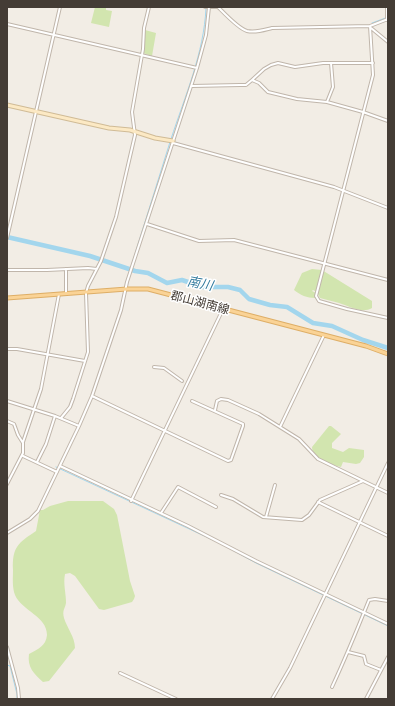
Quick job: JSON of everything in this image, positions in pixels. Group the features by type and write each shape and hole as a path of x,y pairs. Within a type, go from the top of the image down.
{"main road":[{"name":"郡山湖南線","path":"8,299 66,293 148,289 366,346 388,354"}],"street":[{"path":"7,238 60,7"},
{"path":"61,418 70,407 88,352 88,286 98,269 116,217 134,132 132,112 142,55 144,28 148,7"},
{"path":"7,533 38,511 92,396 121,310 127,282 191,86 206,35 207,7 218,7 241,28 248,31 258,31 272,28 370,27 388,20 387,7"},
{"path":"7,24 196,68"},
{"path":"370,27 388,42"},
{"path":"370,27 373,75 342,190 316,296 318,301 388,318"},
{"path":"191,86 244,85 264,69 278,63 295,67 331,63 373,63"},
{"path":"327,102 333,87 331,63"},
{"path":"252,80 259,83 268,92 297,100 327,102 388,121"},
{"path":"7,105 109,128 134,132 173,142 342,190 388,208"},
{"path":"147,224 202,242 234,240 388,280"},
{"path":"66,269 66,293"},
{"path":"7,270 98,269"},
{"path":"7,483 23,456 23,442 41,388 59,294"},
{"path":"131,501 223,309"},
{"path":"280,428 324,335"},
{"path":"7,349 17,349 85,361"},
{"path":"154,367 164,368 182,381"},
{"path":"92,396 228,461 231,460 243,425 214,410 192,401"},
{"path":"214,410 218,399 228,400 259,414 299,439 318,459 388,493"},
{"path":"7,402 56,416 79,426"},
{"path":"37,462 46,444 56,416"},
{"path":"7,421 13,423 23,442"},
{"path":"23,456 57,472"},
{"path":"272,699 290,668 388,463"},
{"path":"60,466 131,501 161,513 388,624"},
{"path":"221,495 233,499 256,514 266,517 304,520 318,502 363,481"},
{"path":"266,517 275,485"},
{"path":"161,513 178,487 216,507"},
{"path":"318,502 388,536"},
{"path":"332,687 370,599 388,601"},
{"path":"7,648 18,688 19,699"},
{"path":"348,652 364,656 366,664 381,670"},
{"path":"366,699 388,657"},
{"path":"120,673 176,699"}],"green space":[{"path":"95,7 106,7 106,10 112,11 109,27 91,23"},
{"path":"145,30 156,33 152,56 143,53"},
{"path":"312,269 322,270 372,301 372,308 368,310 360,310 320,298 317,292 313,290 312,291 316,293 315,298 306,297 294,290 302,273"},
{"path":"329,426 341,434 332,443 332,448 343,452 349,448 364,450 364,457 360,463 356,464 343,462 341,467 327,463 315,454 312,447"},
{"path":"68,501 103,501 114,509 117,515 130,581 135,596 132,602 104,610 99,609 75,576 70,573 65,574 64,581 66,603 63,615 74,640 75,648 49,681 43,682 30,666 29,654 41,647 45,642 47,635 46,628 39,618 18,601 15,595 13,589 13,562 17,546 36,531 40,510"}],"waterway":[{"path":"171,139 198,58 202,41 206,8"},
{"path":"372,23 388,17"},
{"path":"130,270 170,142"},
{"name":"南川","path":"7,237 90,256 135,271 148,273 167,283 182,280 203,287 228,287 240,290 249,299 270,305 287,307 313,323 332,326 363,340 388,348"},
{"path":"56,467 213,540"},
{"path":"216,541 256,563 388,626"},
{"path":"7,665 10,666 17,699"}]}
